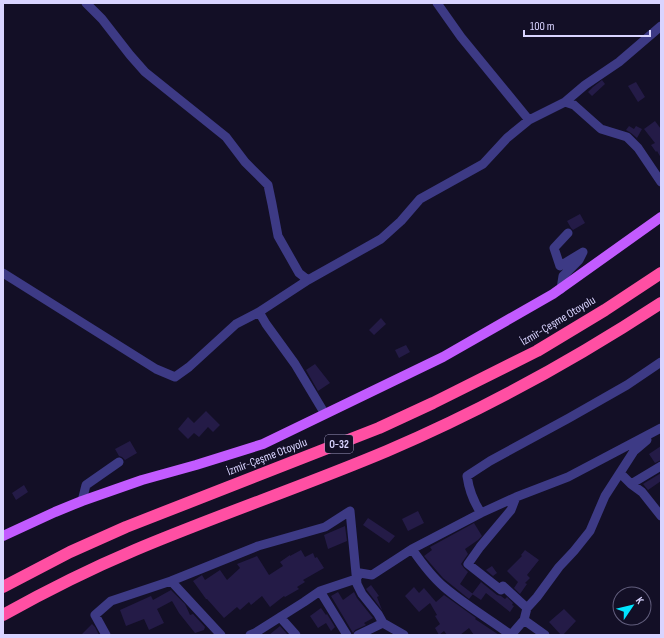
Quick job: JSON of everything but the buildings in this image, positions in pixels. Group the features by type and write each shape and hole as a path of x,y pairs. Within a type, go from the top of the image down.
{"highway":[{"name":"İzmir-Çeşme Otoyolu","path":"3,587 70,552 126,527 379,428 453,394 537,351 661,273"},
{"name":"O-32","path":"3,615 79,575 135,550 387,451 446,425 545,374 618,331 661,303"}],"main road":[{"path":"3,536 82,501 142,480 263,444 443,357 561,289 661,217"}],"street":[{"path":"86,3 102,19 130,55 146,72 226,137 244,162 268,185 278,236 299,273 308,280"},
{"path":"437,3 461,37 529,120"},
{"path":"3,273 156,369 175,377 189,367 236,324 259,312 294,288 381,239 401,221 420,199 483,164 507,138 529,120 565,102 585,85 619,62 661,26"},
{"path":"565,102 574,105 601,129 627,138 638,148 661,182"},
{"path":"561,289 563,276 579,260 583,252 560,266 554,248 568,233"},
{"path":"294,288 299,273"},
{"path":"259,312 295,364 325,414"},
{"path":"481,513 473,500 467,476 490,461 627,386 661,362"},
{"path":"412,549 426,569 443,586 511,635 524,620 527,608 590,531 606,496 634,451 661,429"},
{"path":"250,635 320,591 356,579 360,573 372,575 412,549 481,513 516,497 568,477 661,429"},
{"path":"82,501 86,485 119,462"},
{"path":"631,484 661,466"},
{"path":"620,473 642,492 661,516"},
{"path":"516,497 512,510 480,547 468,564 500,590 503,586 527,608"},
{"path":"106,635 95,615 111,601 171,581 258,546 325,527 350,511 357,584 362,594 378,614 383,623 404,635"},
{"path":"171,581 221,635"},
{"path":"320,591 347,635"},
{"path":"280,616 296,635"},
{"path":"524,620 545,635"},
{"path":"358,635 383,623"}]}
